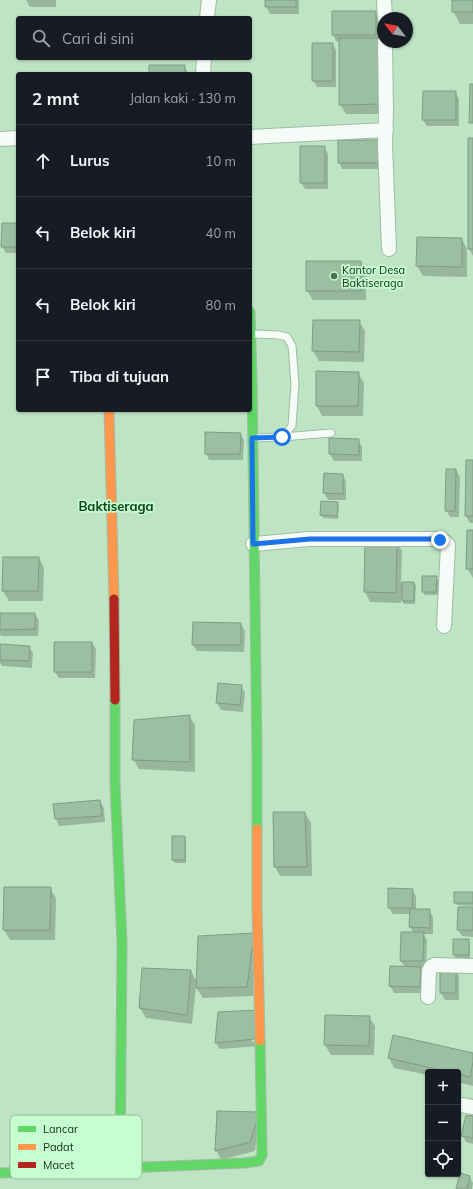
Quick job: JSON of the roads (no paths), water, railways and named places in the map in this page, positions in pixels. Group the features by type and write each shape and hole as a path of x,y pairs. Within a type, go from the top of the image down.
{"street":[{"path":"208,16 209,0"},
{"path":"384,0 385,12"},
{"path":"385,48 385,144 389,249"},
{"path":"203,72 204,60"},
{"path":"252,136 386,130"},
{"path":"0,139 16,138"},
{"path":"142,1167 245,1164 259,1161 262,1155 257,916 257,754 253,544 252,378"},
{"path":"109,412 114,570 115,783 122,943 120,1115"},
{"path":"253,544 310,539 437,539 445,542 448,545 444,626"},
{"path":"428,997 429,971 431,967 435,965 473,966"},
{"path":"0,1173 10,1173"}],"lane":[{"path":"252,334 279,335 287,337 292,346 296,384 292,426 282,437"},
{"path":"252,438 331,433"}],"place":[{"name":"Kantor Desa Baktiseraga","path":"334,276"}],"district":[{"name":"Baktiseraga","path":"116,506"}]}
